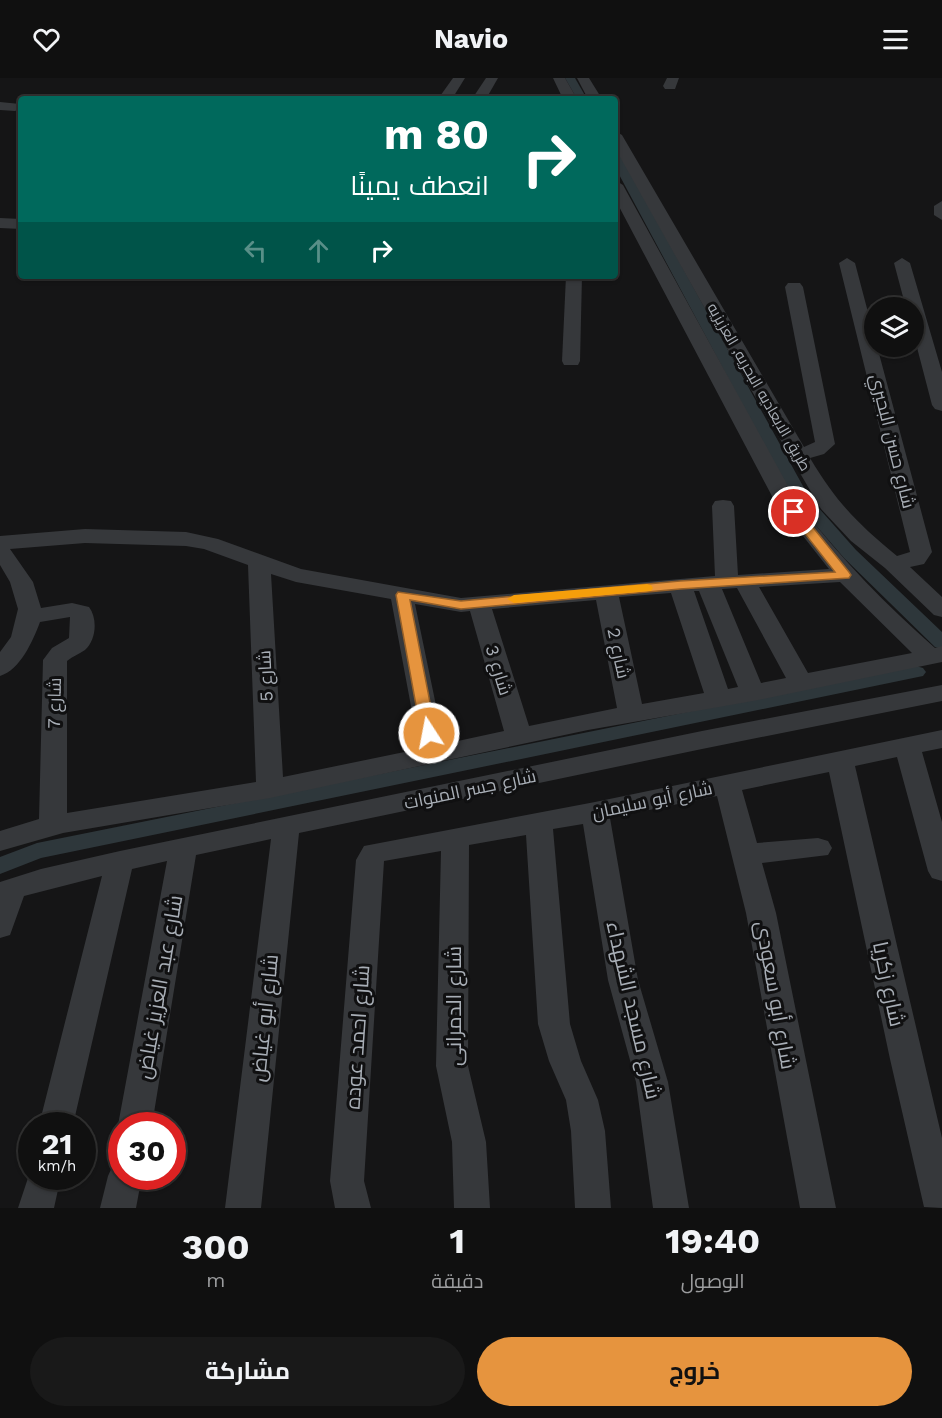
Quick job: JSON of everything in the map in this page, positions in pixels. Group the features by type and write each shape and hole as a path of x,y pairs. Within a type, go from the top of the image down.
{"street":[{"path":"447,96 459,78"},
{"path":"481,96 492,78"},
{"path":"559,78 568,96"},
{"path":"583,78 593,96"},
{"path":"0,106 15,107"},
{"name":"طريق الابعاديه البحريه, العزيزيه","path":"618,140 832,509 942,610"},
{"name":"طريق الابعاديه البحريه, العزيزيه","path":"618,191 784,498 804,527 845,575 936,655"},
{"path":"942,206 942,215"},
{"path":"0,223 18,224"},
{"name":"شارع حسن البحيري","path":"848,263 921,552 915,560 893,563"},
{"path":"902,263 942,405"},
{"path":"571,361 574,279"},
{"path":"795,287 825,444 818,450 799,455"},
{"path":"723,506 727,583 753,693"},
{"path":"0,543 67,536 180,539 210,544 296,575 366,586 449,604 680,585 845,575"},
{"path":"0,550 24,589 30,604 30,617 23,638 0,668"},
{"name":"شارع 5","path":"259,562 270,789"},
{"path":"727,583 801,683"},
{"path":"680,585 719,699"},
{"name":"شارع 2","path":"606,592 631,714"},
{"path":"402,595 433,756"},
{"name":"شارع 3","path":"479,603 519,737"},
{"name":"شارع 7","path":"30,617 72,610 81,612 80,641 58,654 55,660 53,825"},
{"path":"0,841 53,825 270,789 631,714 753,693 936,655"},
{"name":"شارع جسر المنوات","path":"6,891 120,861 702,740 942,693"},
{"name":"شارع أبو سليمان","path":"370,866 374,853 595,812 942,739"},
{"path":"907,746 942,871"},
{"name":"شارع زكريا","path":"840,760 906,1059 942,1207"},
{"name":"شارع أبو سعودى","path":"727,784 761,913 818,1208"},
{"name":"شارع مسجد الشهداء","path":"595,812 623,980 652,1082 671,1208"},
{"path":"539,822 554,1023 565,1061 582,1100 588,1131 593,1208"},
{"name":"شارع أبو غياض","path":"243,1208 286,828"},
{"name":"شارع الدمرانى","path":"455,838 452,1065 469,1142 472,1208"},
{"path":"747,854 818,848"},
{"name":"شارع عبد العزيز غياض","path":"137,1112 183,849"},
{"path":"59,1112 120,861"},
{"name":"شارع احمد عوده","path":"353,1208 347,1181 370,866"},
{"path":"0,927 6,891"},
{"path":"36,1208 40,1190"},
{"path":"118,1208 122,1190"}],"waterway":[{"path":"570,78 580,96"},
{"path":"618,162 802,499 850,554 942,643"},
{"path":"0,866 37,851 916,672"}],"slow traffic":[{"path":"514,599 647,588"}],"route":[{"path":"429,733 402,595 461,605 680,585 845,575 794,512"}]}
